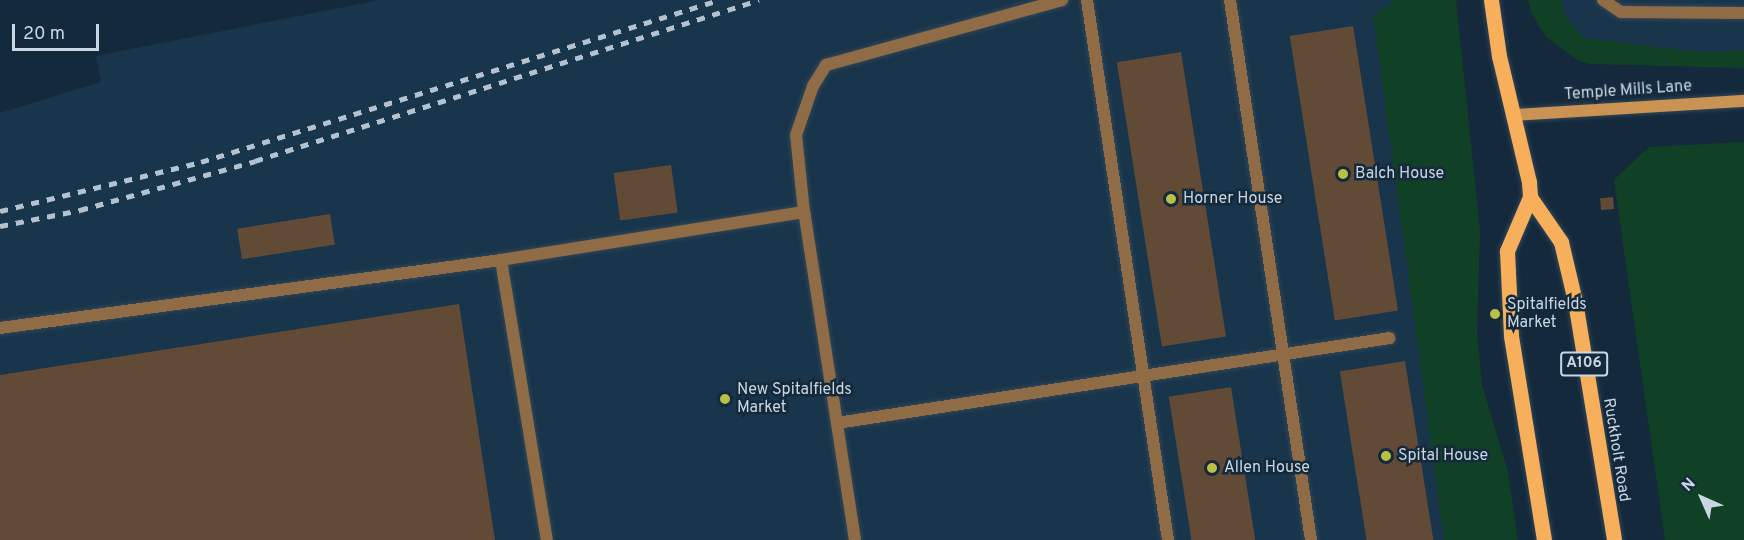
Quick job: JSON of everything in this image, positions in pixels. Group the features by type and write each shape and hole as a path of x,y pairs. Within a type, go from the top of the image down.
{"main road":[{"name":"Ruckholt Road","path":"1491,0 1499,56 1514,115 1530,197 1561,242 1573,291 1614,540"},
{"path":"1530,197 1507,251 1511,336 1544,540"}],"street":[{"name":"Temple Mills Lane","path":"1514,115 1744,101"}],"lane":[{"path":"855,540 804,212 796,135 813,86 826,65 1062,0"},
{"path":"1087,0 1168,540"},
{"path":"1230,0 1311,540"},
{"path":"1603,0 1621,12 1744,13"},
{"path":"0,328 501,260 804,212"},
{"path":"501,260 547,540"},
{"path":"837,423 1390,338"}],"shaded area":[{"name":"New Spitalfields Market","path":"380,0 1396,0 1470,540 0,540 0,113 101,82 96,56"},
{"path":"1555,0 1744,0 1744,59 1581,41"}],"green space":[{"path":"1396,0 1456,0 1480,231 1477,333 1482,385 1508,472 1518,540 1444,540 1373,15"},
{"path":"1528,0 1561,0 1565,16 1584,38 1699,52 1744,51 1744,68 1592,64 1579,61 1546,37 1531,13"},
{"path":"1744,142 1744,540 1665,540 1614,180 1649,147"}],"building":[{"name":"Balch House","path":"1353,26 1398,310 1335,320 1290,36"},
{"name":"Horner House","path":"1181,52 1226,336 1162,347 1117,62"},
{"path":"671,165 678,213 620,221 614,173"},
{"path":"1613,197 1614,209 1601,210 1600,198"},
{"path":"330,214 335,245 242,259 237,229"},
{"path":"459,304 495,540 0,540 0,375"},
{"name":"Spital House","path":"1405,361 1433,540 1367,540 1340,371"},
{"name":"Allen House","path":"1231,387 1255,540 1191,540 1169,397"}],"railway":[{"path":"0,211 201,162 719,0"},
{"path":"0,226 80,210 255,161 759,0"}],"place":[{"name":"Balch House","path":"1343,174"},
{"name":"Horner House","path":"1171,199"},
{"name":"Spitalfields Market","path":"1495,314"},
{"name":"New Spitalfields Market","path":"725,399"},
{"name":"Spital House","path":"1386,456"},
{"name":"Allen House","path":"1212,468"}]}
